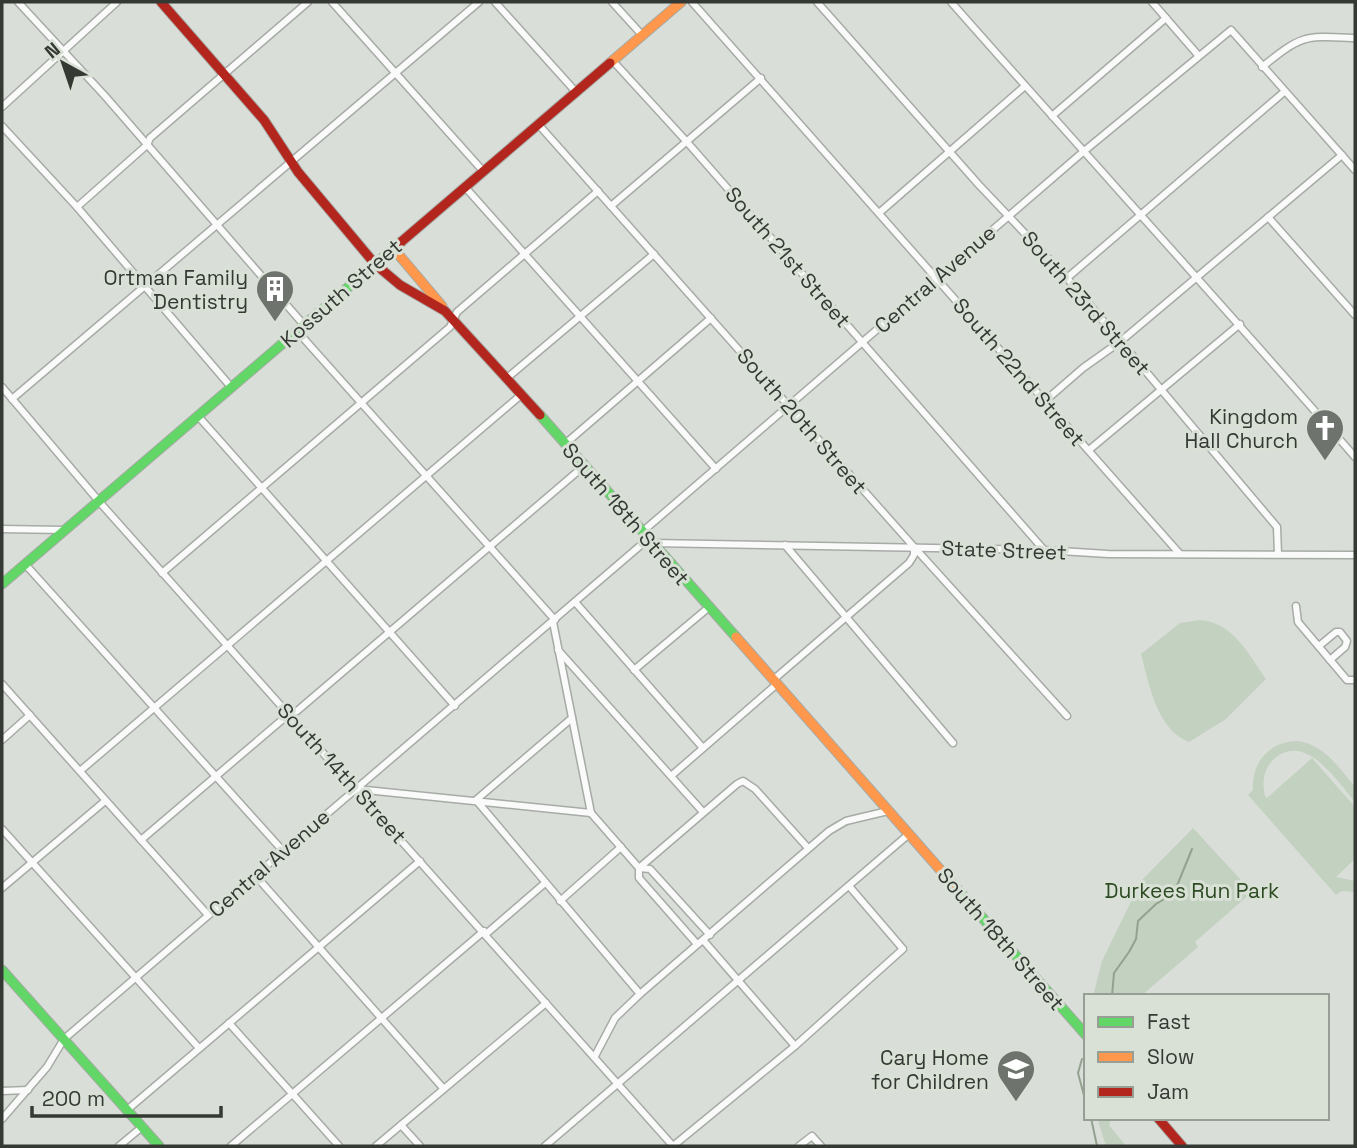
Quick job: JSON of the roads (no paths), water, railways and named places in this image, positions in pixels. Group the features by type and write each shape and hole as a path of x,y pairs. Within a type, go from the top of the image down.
{"main road":[{"name":"South 18th Street","path":"161,2 264,120 305,181 375,264 400,285 444,311 454,320 1084,1033"},
{"name":"Kossuth Street","path":"2,584 681,2"},
{"path":"393,248 433,293 444,311"},
{"path":"2,970 159,1146"},
{"path":"1160,1120 1182,1146"}],"street":[{"path":"18,2 65,51 217,225 361,403 554,621 591,813 639,868 639,878 703,940 795,1046"},
{"path":"2,107 117,2"},
{"path":"77,206 147,145 150,138 308,2"},
{"path":"332,2 484,171"},
{"path":"12,399 479,2"},
{"path":"495,2 576,92"},
{"path":"612,2 642,35"},
{"name":"South 22nd Street","path":"692,2 1179,553"},
{"name":"South 23rd Street","path":"817,2 979,185 1067,278 1162,390 1276,527 1278,554"},
{"path":"951,2 1240,324 1355,457"},
{"path":"1152,2 1198,55"},
{"path":"1052,116 1166,18"},
{"name":"Central Avenue","path":"2,1119 47,1067 64,1039 554,621 647,538 716,469 1198,55 1231,30 1262,67"},
{"path":"1355,38 1302,38 1262,67 1355,170"},
{"name":"South 21st Street","path":"612,60 1044,550"},
{"path":"611,206 761,78"},
{"path":"879,213 1025,86"},
{"path":"1067,278 1284,92"},
{"name":"South 20th Street","path":"538,124 1068,716"},
{"path":"2,126 77,206 232,387"},
{"path":"1045,401 1083,368 1121,341 1342,155"},
{"path":"465,187 716,469"},
{"path":"162,573 450,327 457,312 598,191"},
{"path":"1268,217 1355,314"},
{"path":"507,379 654,254"},
{"path":"565,444 711,318"},
{"path":"1089,450 1240,324"},
{"name":"South 14th Street","path":"2,387 162,573 485,932 673,1146"},
{"path":"80,771 521,395"},
{"path":"198,416 455,706"},
{"path":"141,840 289,714 297,711 583,466"},
{"path":"2,529 65,530"},
{"name":"State Street","path":"647,538 785,545 1044,550 1108,554 1355,555"},
{"path":"785,545 954,743"},
{"path":"671,776 909,563 914,555 914,547"},
{"path":"25,564 283,851"},
{"path":"575,602 703,748"},
{"path":"1296,606 1298,622 1347,680 1355,680"},
{"path":"634,670 708,608"},
{"path":"1319,646 1336,632 1345,637 1345,647 1330,660"},
{"path":"558,650 703,812"},
{"path":"2,684 208,915"},
{"path":"2,740 30,715"},
{"path":"476,800 572,718"},
{"path":"639,868 703,812 743,782 749,783 808,848"},
{"path":"356,789 591,813"},
{"path":"476,800 639,994"},
{"path":"2,888 105,801"},
{"path":"595,1056 615,1018 639,994 808,848 846,821 888,811"},
{"path":"2,829 199,1048"},
{"path":"545,1146 909,834"},
{"path":"560,901 621,847"},
{"path":"127,1110 420,861"},
{"path":"639,868 650,869 703,940"},
{"path":"255,875 443,1088"},
{"path":"232,1146 382,1017 545,883"},
{"path":"673,1146 795,1046 903,949 849,886"},
{"path":"376,1146 546,1003"},
{"path":"229,1023 339,1146"},
{"path":"2,1091 28,1090"},
{"path":"401,1125 420,1146"},
{"path":"119,1146 142,1126"},
{"path":"799,1146 812,1136 821,1146"}],"waterway":[{"path":"1112,994 1114,973 1136,939 1138,921 1156,904 1174,893 1192,849"},
{"path":"1082,1059 1078,1073 1084,1096"},
{"path":"1091,1120 1097,1146"}],"place":[{"name":"Ortman Family Dentistry","path":"275,323"},
{"name":"Kingdom Hall Church","path":"1325,462"},
{"name":"Cary Home for Children","path":"1016,1103"}],"park label":[{"name":"Durkees Run Park","path":"1192,890"}]}
